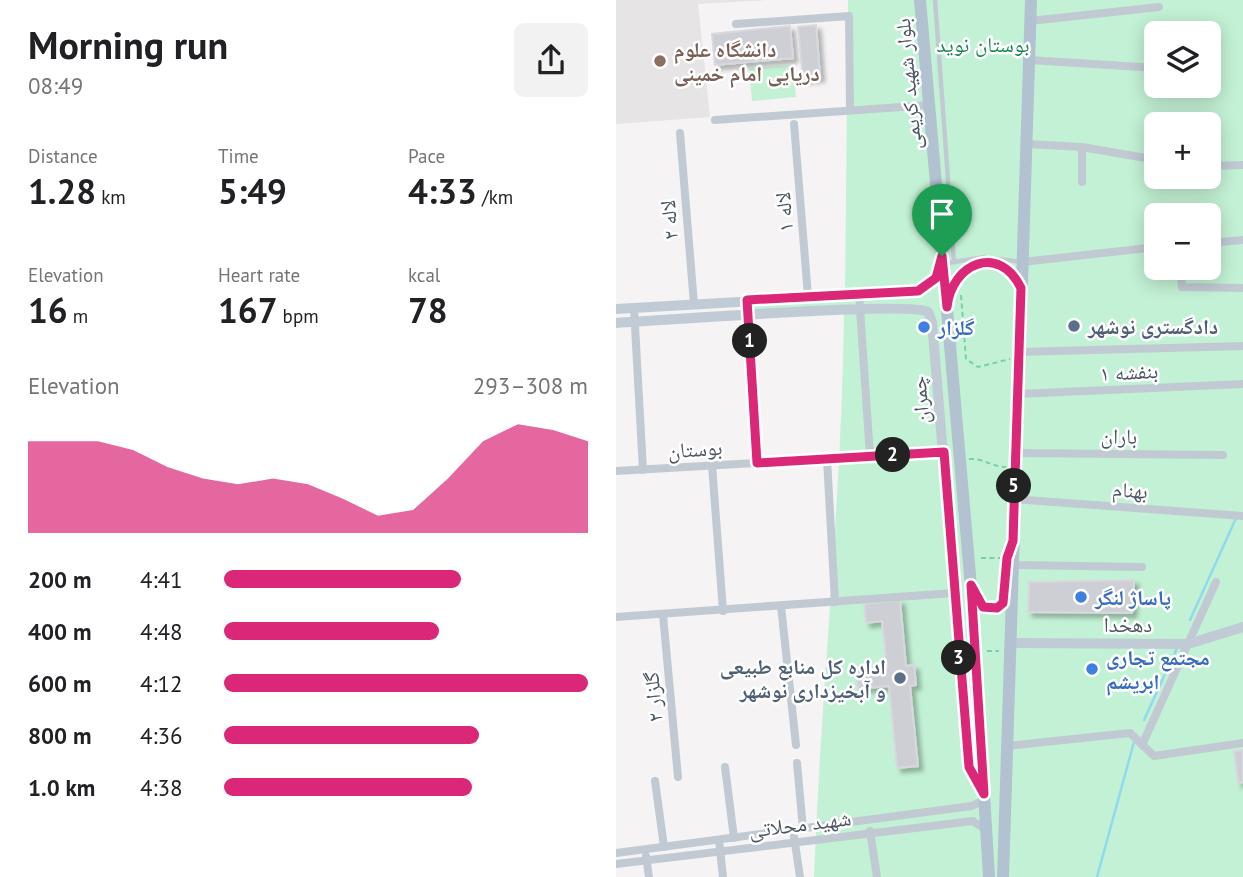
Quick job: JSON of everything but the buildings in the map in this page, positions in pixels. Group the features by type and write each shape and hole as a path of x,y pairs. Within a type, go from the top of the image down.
{"main road":[{"name":"بلوار شهید کریمی","path":"920,0 950,264 947,307 971,585 989,877"},
{"path":"1003,877 1031,0"},
{"path":"947,307 952,282 950,264 995,264 1016,277 1021,288"},
{"path":"971,585 983,607 997,608 1003,603 1007,558 1013,541"}],"street":[{"path":"1030,21 1159,7"},
{"path":"736,24 849,16 850,110"},
{"path":"1029,60 1144,67"},
{"path":"715,120 930,105"},
{"name":"لاله ۱","path":"794,124 808,296"},
{"name":"لاله ۲","path":"680,133 694,304"},
{"path":"1026,144 1082,147 1144,158"},
{"path":"1082,147 1082,181"},
{"path":"1221,166 1243,165"},
{"path":"1221,242 1243,240"},
{"path":"1022,262 1144,248"},
{"path":"616,309 922,290 950,264"},
{"path":"1181,280 1182,287 1243,288"},
{"path":"859,294 870,456"},
{"path":"747,300 757,463"},
{"path":"634,308 643,470"},
{"name":"چمران","path":"616,323 919,308 930,316 944,452 969,767 984,797"},
{"path":"1018,356 1243,346"},
{"name":"بنفشه ۱","path":"1017,394 1243,384"},
{"name":"بوستان","path":"616,471 944,452"},
{"name":"باران","path":"1015,453 1223,455"},
{"path":"827,459 835,602"},
{"path":"712,465 723,611"},
{"name":"بهنام","path":"1013,499 1243,516"},
{"path":"1013,565 1142,566"},
{"path":"1142,745 1216,582"},
{"path":"616,617 954,593"},
{"path":"781,606 796,745"},
{"name":"گلزار ۲","path":"663,615 678,777"},
{"name":"دهخدا","path":"1010,643 1188,644 1243,627"},
{"path":"1007,746 1130,733 1153,755 1243,743"},
{"path":"797,763 803,829"},
{"path":"725,767 734,838"},
{"path":"655,781 664,847"},
{"path":"616,853 972,806 984,797"},
{"path":"913,814 914,828"},
{"path":"869,820 877,877"},
{"name":"شهید محلاتی","path":"616,864 973,821 986,830"},
{"path":"793,830 800,877"},
{"path":"719,839 723,877"},
{"path":"645,849 649,877"}],"lane":[{"path":"935,0 950,264 988,258 1022,262"}],"path":[{"path":"950,264 962,349 966,359 978,366 1018,356"},
{"path":"960,460 978,458 991,467 1014,467"}],"shaded area":[{"name":"دانشگاه علوم دریایی امام خمینی","path":"616,0 767,0 698,4 710,117 616,124"}],"green space":[{"name":"بوستان نوید","path":"848,0 1243,0 1243,877 814,877 839,452 844,310 749,314 748,300 845,295"},
{"path":"793,65 796,97 752,101 749,68"}],"waterway":[{"path":"1190,620 1237,516"},
{"path":"1144,720 1177,648"},
{"path":"1097,877 1134,742"}],"place":[{"name":"دانشگاه علوم دریایی امام خمینی","path":"660,61"},
{"name":"دادگستری نوشهر","path":"1074,326"},
{"name":"گلزار","path":"924,327"},
{"name":"پاساژ لنگر","path":"1081,597"},
{"name":"مجتمع تجاری ابریشم","path":"1092,669"},
{"name":"اداره كل منابع طبيعی و آبخيزداری نوشهر","path":"900,678"}],"route":[{"path":"942,256 947,307 952,282 960,272 970,266 983,263 1006,268 1016,277 1021,288 1013,541 1007,558 1003,603 997,608 983,607 977,601 971,585 984,794 969,767 944,452 757,463 747,300 918,291 929,286 936,278 942,256"}]}
